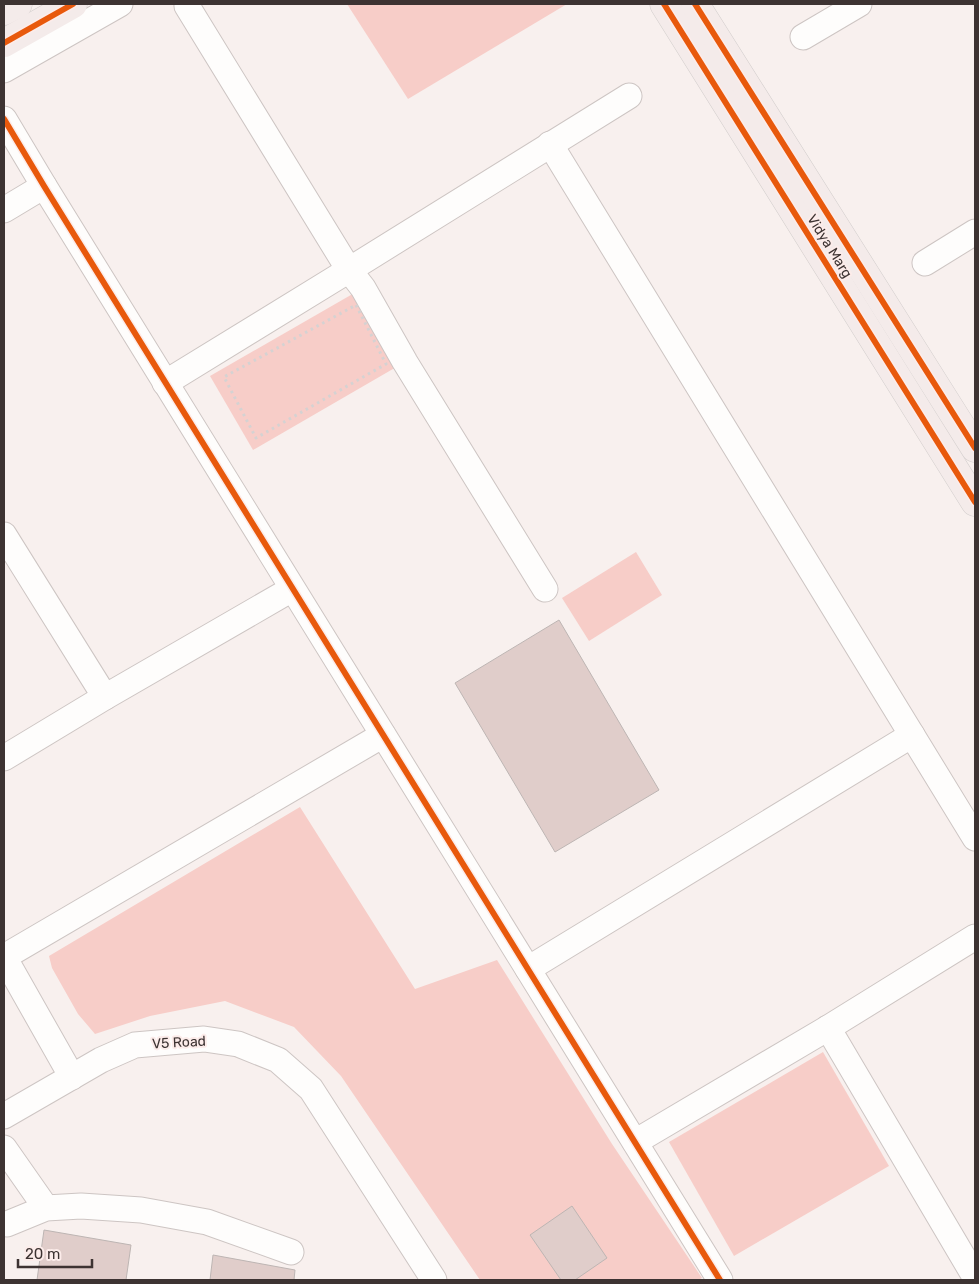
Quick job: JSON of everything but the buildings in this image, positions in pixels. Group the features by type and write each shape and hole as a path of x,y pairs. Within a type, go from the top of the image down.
{"main road":[{"path":"4,11 18,4"},
{"path":"4,43 74,4"},
{"name":"Vidya Marg","path":"664,4 975,502"},
{"name":"Vidya Marg","path":"695,4 975,448"}],"street":[{"path":"4,70 120,4"},
{"path":"803,37 859,4"},
{"path":"187,6 349,270 363,288 405,362 545,588"},
{"path":"165,382 629,96"},
{"path":"4,119 292,589 720,1280"},
{"path":"550,144 975,838"},
{"path":"4,210 44,186"},
{"path":"925,262 975,232"},
{"path":"4,535 105,697"},
{"path":"4,758 292,589"},
{"path":"72,1077 4,957 383,735"},
{"path":"528,969 912,735"},
{"path":"635,1142 828,1028 975,937"},
{"path":"828,1028 975,1276"},
{"name":"V5 Road","path":"4,1116 101,1060 135,1044 204,1039 238,1044 278,1060 311,1089 434,1280"},
{"path":"4,1148 46,1208"},
{"path":"7,1224 46,1208 81,1206 141,1210 206,1222 291,1252"}],"path":[{"path":"356,304 384,356 386,364 256,438 224,377 356,304"}],"shaded area":[{"path":"347,4 567,4 408,99"},
{"path":"363,288 405,362 253,450 210,376"},
{"path":"636,552 662,595 589,641 562,598"},
{"path":"300,807 415,989 497,960 612,1144 702,1278 698,1280 480,1280 341,1076 294,1027 225,1001 150,1016 95,1034 78,1014 52,968 49,956"},
{"path":"823,1052 889,1166 734,1256 669,1142"}],"cycle path":[{"path":"4,43 73,4"},
{"path":"664,4 975,502"},
{"path":"695,4 975,448"},
{"path":"4,119 720,1280"}]}
